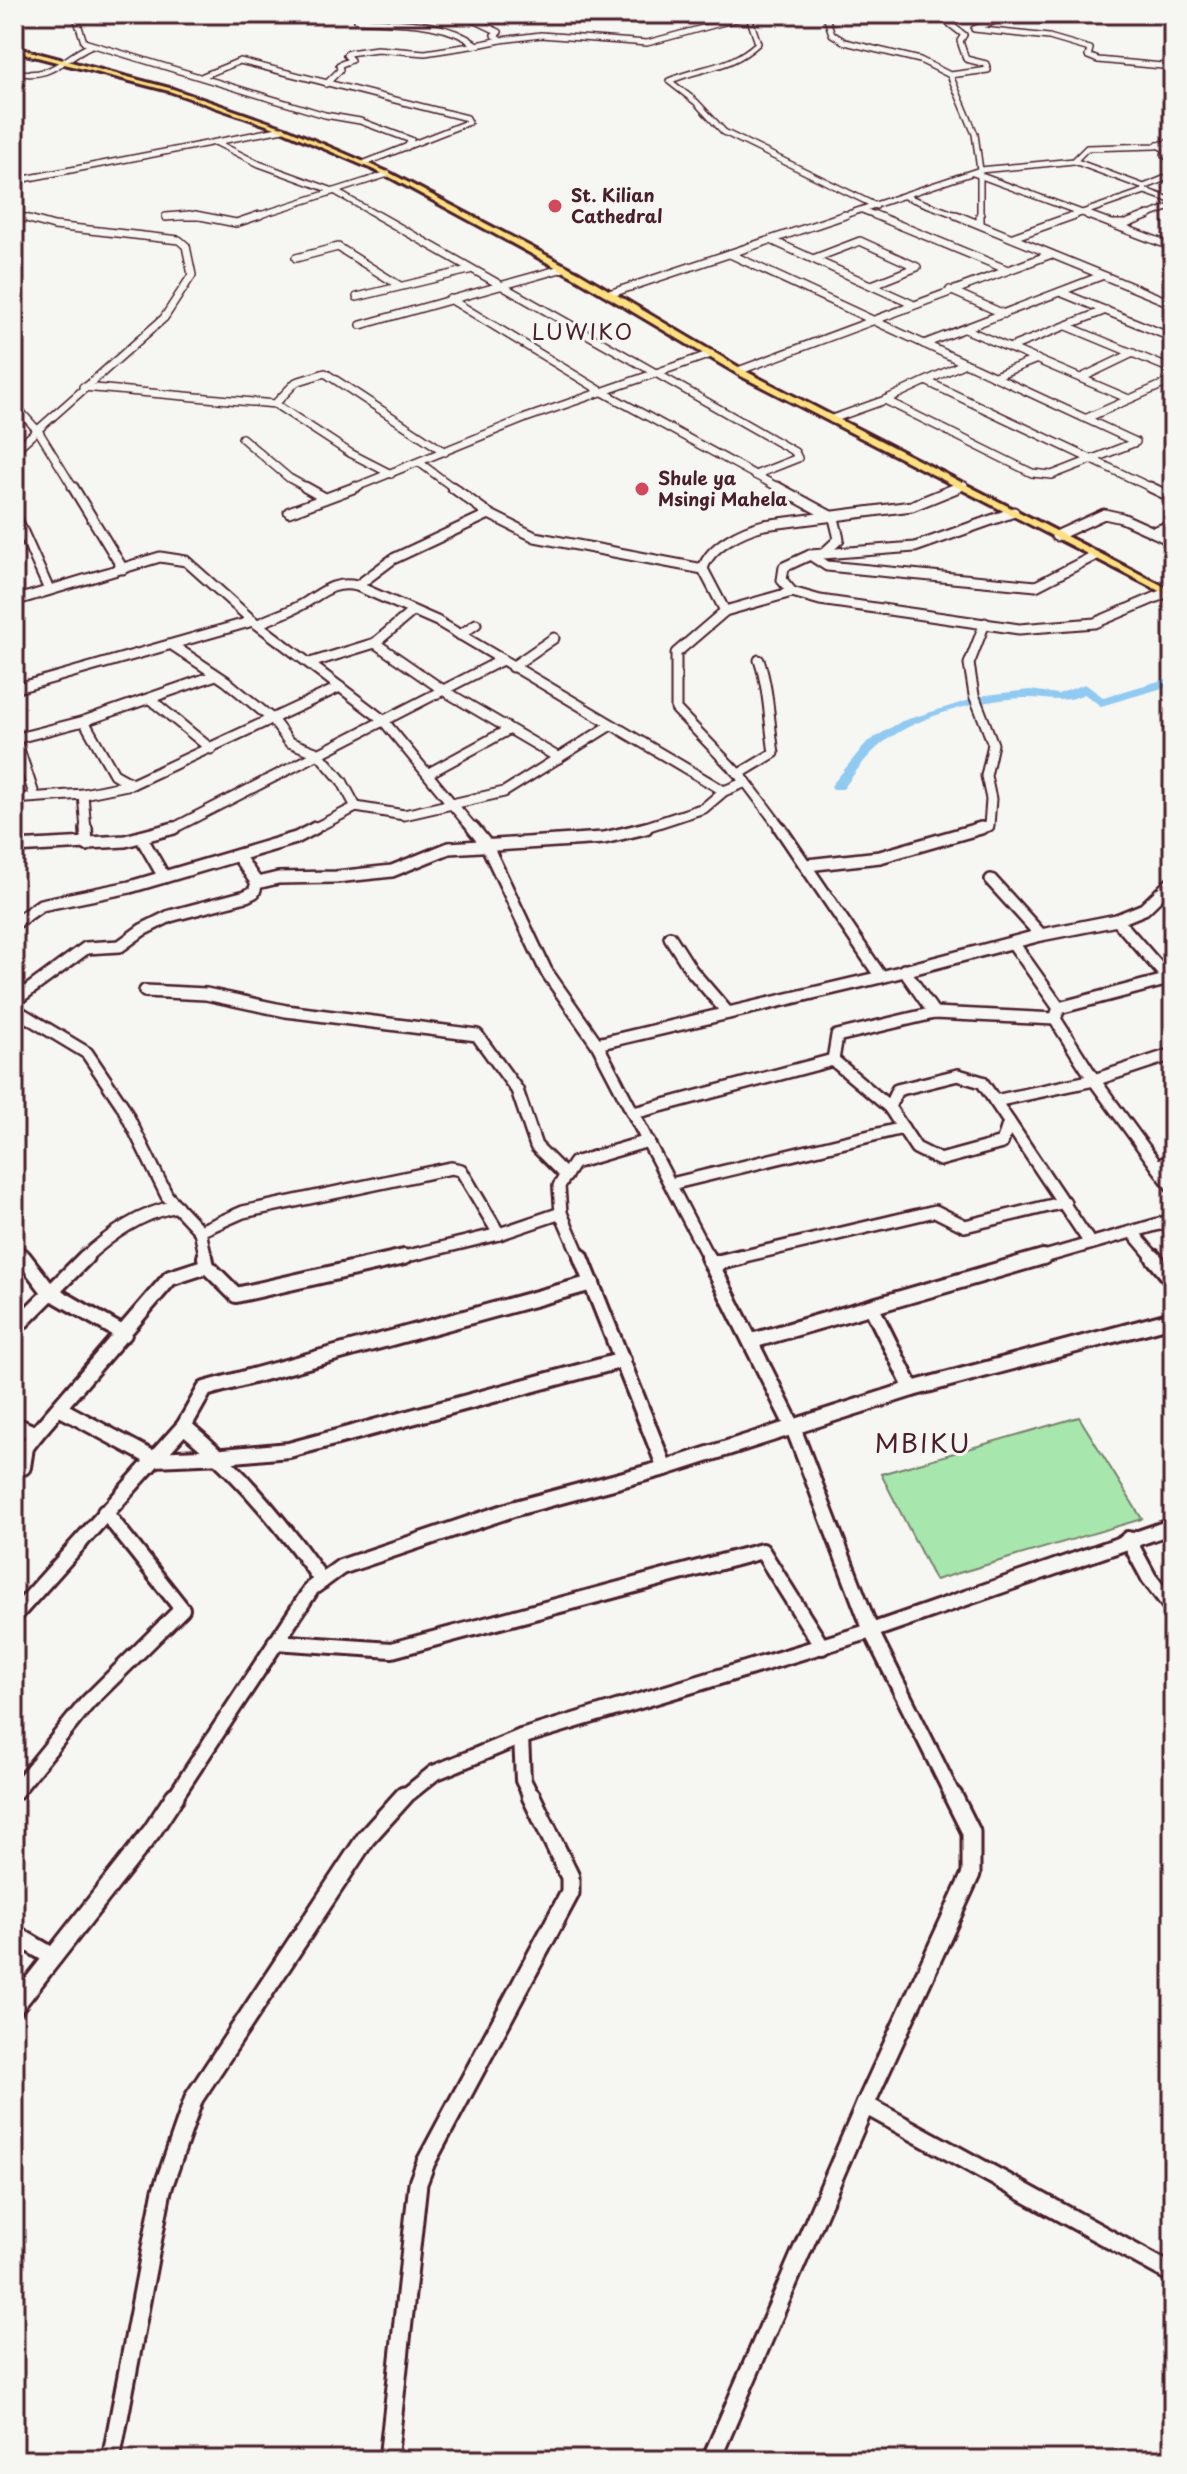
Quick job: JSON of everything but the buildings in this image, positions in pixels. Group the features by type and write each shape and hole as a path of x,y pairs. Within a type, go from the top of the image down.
{"main road":[{"path":"14,49 171,90 283,129 365,163 564,268 738,371 964,485 1094,556 1172,592"}],"street":[{"path":"75,14 84,42 325,115 360,121 411,140 407,147"},
{"path":"369,14 360,20 448,30 469,36 477,45"},
{"path":"461,14 499,32 494,35 501,40"},
{"path":"825,14 832,34 845,42 920,60 950,75 988,70 986,64 966,59 960,41 974,29 1014,14"},
{"path":"937,14 964,35"},
{"path":"326,84 340,70 339,65 351,60 346,55 349,53 377,49 425,53 541,35 647,43 748,15 758,43 745,56 729,66 679,75 669,81 724,132 876,206"},
{"path":"974,29 1076,43 1090,49 1088,56 1098,60 1173,67"},
{"path":"14,72 35,75 58,68 71,54 92,45"},
{"path":"203,76 240,61 419,105 467,118 469,122 365,163"},
{"path":"950,75 975,134 980,224"},
{"path":"14,181 283,129"},
{"path":"1074,161 1087,148 1157,145 1173,141"},
{"path":"217,143 259,164 336,192 795,452 798,458 755,475"},
{"path":"1157,145 1166,149 1164,155 1173,159"},
{"path":"609,294 978,173 1074,161 1173,204"},
{"path":"978,173 1173,247"},
{"path":"166,217 194,215 236,223 388,174"},
{"path":"1013,237 1144,189 1173,175"},
{"path":"904,196 1013,237 1049,255 1173,304"},
{"path":"1111,224 1126,224 1173,204"},
{"path":"862,210 1008,270"},
{"path":"14,215 86,231 179,240 186,246 192,275 164,318 14,451"},
{"path":"771,240 912,304"},
{"path":"813,259 860,241 917,267 872,285"},
{"path":"296,258 338,247 400,286"},
{"path":"730,254 1136,442 1052,475 1032,473 885,400"},
{"path":"738,371 1049,255"},
{"path":"361,325 564,268"},
{"path":"357,297 469,270"},
{"path":"924,344 1101,276"},
{"path":"950,290 1004,314"},
{"path":"1060,292 1173,338"},
{"path":"450,299 601,391 834,518 839,539 823,553"},
{"path":"1009,348 1106,310"},
{"path":"1067,326 1173,370"},
{"path":"965,329 1129,399"},
{"path":"1081,378 1133,353"},
{"path":"289,512 601,391 711,354"},
{"path":"995,376 1037,359"},
{"path":"832,419 928,382 933,376 965,363"},
{"path":"275,404 299,380 325,373 445,452"},
{"path":"1087,418 1173,380"},
{"path":"928,382 1173,498"},
{"path":"83,387 275,404 350,453 391,474"},
{"path":"15,388 19,410 36,429 123,569"},
{"path":"14,424 36,429"},
{"path":"242,438 289,478 323,497"},
{"path":"420,463 489,514 535,537 703,569"},
{"path":"725,611 703,569 705,561 741,531 764,525 912,506 964,485"},
{"path":"14,512 49,590"},
{"path":"792,592 782,580 784,567 810,555 915,547 1014,512"},
{"path":"357,586 393,559 489,514"},
{"path":"1056,536 1104,514 1122,518 1173,542"},
{"path":"1153,532 1173,525"},
{"path":"810,555 827,566 1036,586 1094,556"},
{"path":"14,601 160,557 186,561 256,622 382,719 486,844 546,971 597,1044 752,1341 792,1425 871,1631 971,1832 971,1874 865,2105 711,2460"},
{"path":"14,689 256,622 305,603 321,591 343,583 357,586 460,635 724,791"},
{"path":"881,977 807,865 743,778 676,709 676,653 725,611 792,592 820,600 1019,629 1095,623 1172,592"},
{"path":"310,663 375,643 413,611"},
{"path":"807,865 880,857 989,826 991,799 986,776 993,744 974,695 969,664 985,623"},
{"path":"460,635 476,624"},
{"path":"512,667 554,638"},
{"path":"375,643 443,690 559,758"},
{"path":"172,645 272,719 289,742 318,753 342,781 356,807"},
{"path":"14,847 87,845 171,830 502,660"},
{"path":"257,883 278,878 336,877 392,871 449,848 604,838 656,826 704,808 774,753 766,698 767,683 759,660"},
{"path":"35,797 28,765 17,748 15,737 84,721 124,704 150,699 216,675"},
{"path":"14,799 83,794 132,784 340,687"},
{"path":"150,699 211,749"},
{"path":"84,721 114,774 132,784"},
{"path":"14,924 41,905 164,877 296,838 356,807 397,818 429,812 477,796 504,792 611,725"},
{"path":"429,773 508,730"},
{"path":"83,794 87,845"},
{"path":"141,837 164,877"},
{"path":"238,856 257,883"},
{"path":"991,880 1041,935"},
{"path":"597,1044 881,977 1041,935 1117,920 1144,909 1173,881"},
{"path":"14,1001 86,948 120,946 130,936 183,912 236,903 254,892 257,883"},
{"path":"833,1060 837,1036 934,1013 1057,1013 1172,981 1117,920"},
{"path":"670,937 691,970 728,1013"},
{"path":"1013,943 1094,1080 1173,1188"},
{"path":"904,970 934,1013"},
{"path":"145,991 206,994 286,1011 477,1035 517,1090 536,1146 566,1176"},
{"path":"14,1009 87,1053 122,1105 167,1196 200,1231 207,1266 236,1295 499,1234 561,1213"},
{"path":"995,1101 1094,1080 1173,1054"},
{"path":"634,1113 833,1060"},
{"path":"833,1060 889,1107 916,1148 940,1160 1002,1143 1009,1122"},
{"path":"889,1107 897,1090 958,1075 982,1082 1090,1243"},
{"path":"671,1184 903,1128"},
{"path":"648,1141 574,1163 559,1186 561,1213 665,1468"},
{"path":"1157,1166 1173,1160"},
{"path":"200,1231 243,1212 451,1168 461,1170 499,1234"},
{"path":"712,1264 935,1211 965,1226 1065,1202"},
{"path":"14,1329 49,1291 100,1245 132,1223 165,1206 177,1206"},
{"path":"752,1341 1090,1243 1134,1234 1173,1220"},
{"path":"1134,1234 1173,1281"},
{"path":"14,1246 49,1291 124,1334"},
{"path":"23,1467 26,1447 36,1434 170,1278 207,1266"},
{"path":"14,1616 184,1426 205,1389 592,1283"},
{"path":"872,1308 912,1389"},
{"path":"14,2007 152,1831 312,1588 341,1567 516,1508 665,1468 912,1389 1173,1319"},
{"path":"59,1408 154,1459 223,1456 289,1450 623,1360"},
{"path":"14,1424 36,1434"},
{"path":"184,1426 223,1456 283,1522 322,1581"},
{"path":"14,1793 87,1703 182,1609 105,1512"},
{"path":"111,2460 162,2190 199,2087 351,1860 384,1817 409,1791 434,1773 521,1737 822,1647 1173,1526"},
{"path":"1128,1539 1149,1578 1173,1609"},
{"path":"275,1642 392,1650 762,1551 822,1647"},
{"path":"388,2460 416,2196 423,2170 570,1893 570,1877 523,1780 521,1737"},
{"path":"14,1934 53,1957"},
{"path":"865,2105 1173,2274"}],"green space":[{"path":"1079,1417 1142,1519 935,1580 881,1474"}],"waterway":[{"path":"838,786 878,740 925,716 986,699 1020,694 1058,698 1085,688 1101,702 1173,681"}],"place":[{"name":"St. Kilian Cathedral","path":"555,206"},
{"name":"Shule ya Msingi Mahela","path":"642,489"}],"district":[{"name":"LUWIKO","path":"583,332"},
{"name":"MBIKU","path":"923,1444"}]}
